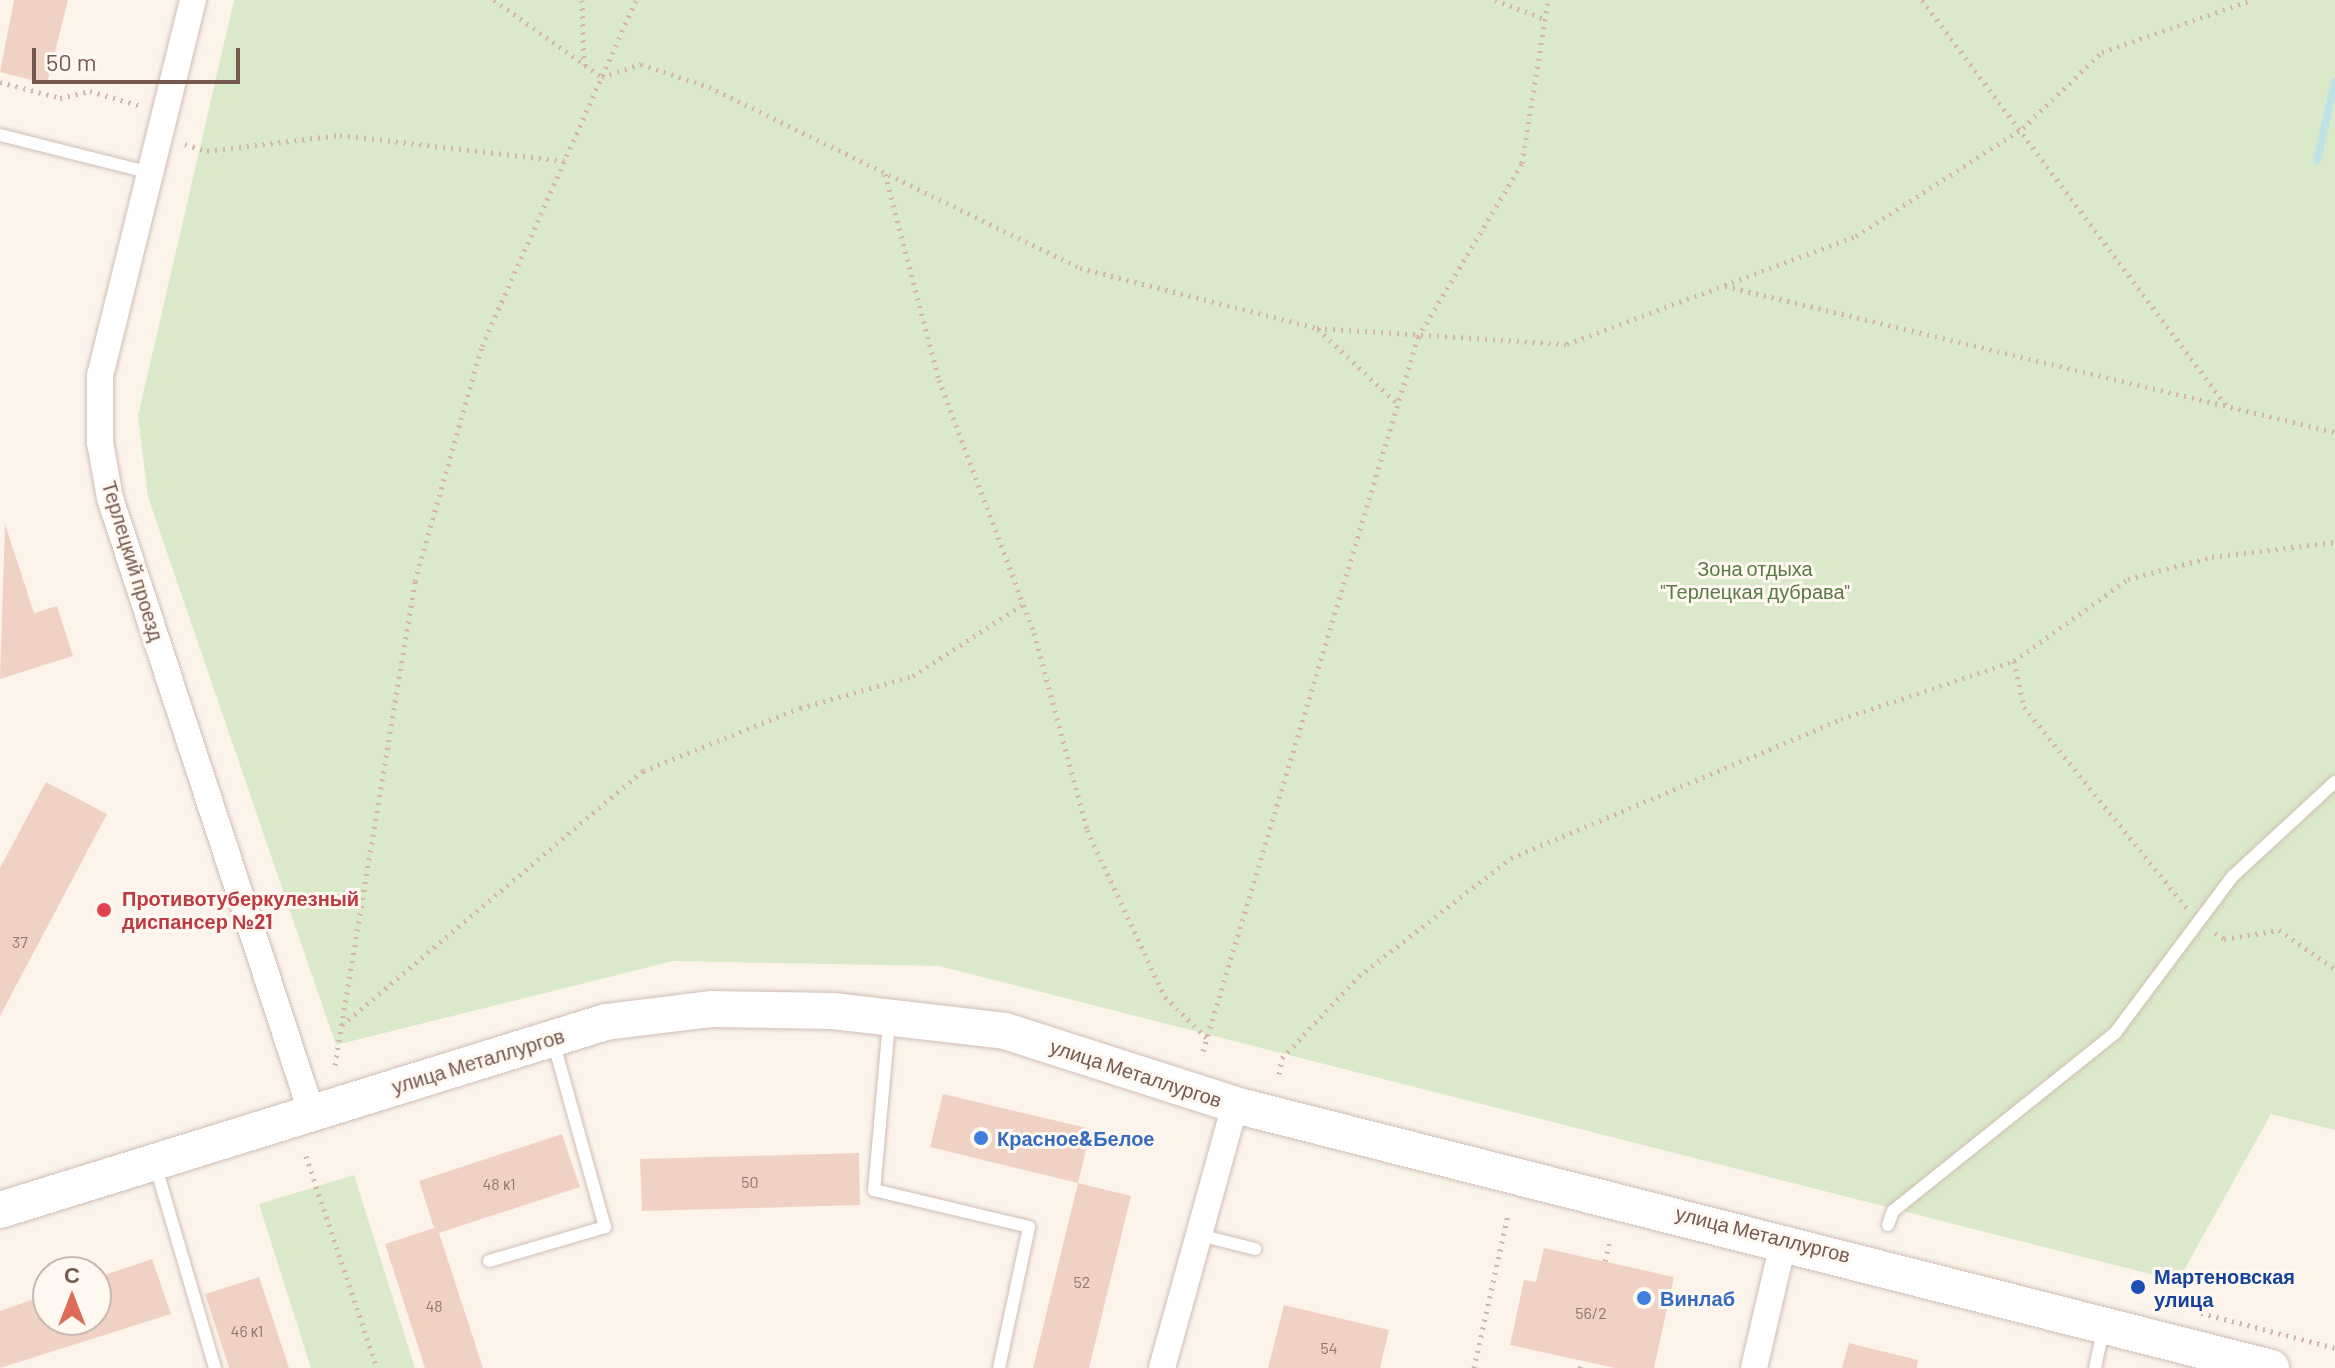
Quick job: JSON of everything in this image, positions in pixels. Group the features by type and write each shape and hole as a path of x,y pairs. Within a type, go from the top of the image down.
{"street":[{"name":"Терлецкий проезд","path":"193,0 147,172 100,375 100,442 110,498 311,1111"},
{"name":"улица Металлургов","path":"0,1210 311,1111 606,1022 712,1009 890,1015 1005,1031 1235,1105 1784,1239 2271,1368"},
{"path":"1162,1368 1235,1105"},
{"path":"1754,1368 1784,1239"}],"lane":[{"path":"0,135 147,172"},
{"path":"1888,1225 1909,1197 2115,1033 2233,876 2335,782"},
{"path":"890,1015 874,1190 1029,1227 999,1368"},
{"path":"489,1261 605,1227 552,1038"},
{"path":"154,1160 215,1368"},
{"path":"1199,1235 1255,1249"},
{"path":"2095,1368 2104,1324"}],"path":[{"path":"494,0 602,77 641,64 655,69 885,173 1080,268 1317,328 1418,337 1567,344 1856,236 2023,128 2102,52 2252,0"},
{"path":"582,0 584,66"},
{"path":"335,1065 415,581 482,346 636,0"},
{"path":"1495,0 1545,19"},
{"path":"1203,1051 1418,337 1522,163 1548,0"},
{"path":"1922,0 2023,128 2226,406"},
{"path":"0,82 60,98 90,91 142,107"},
{"path":"183,131 186,146 207,151 340,135 564,161"},
{"path":"885,173 973,487 1022,605 1087,830 1165,997 1207,1038"},
{"path":"1724,285 2335,432"},
{"path":"1317,328 1398,404"},
{"path":"1279,1074 1282,1058 1359,976 1511,858 1841,719 2014,661 2128,579 2212,557 2335,542"},
{"path":"342,1025 643,771 800,708 913,676 1022,605"},
{"path":"2014,661 2024,707 2198,922 2224,939 2279,930 2335,969"},
{"path":"306,1156 377,1368"},
{"path":"1474,1368 1508,1215"},
{"path":"1605,1261 1610,1241"},
{"path":"2204,1300 2201,1313 2335,1348"}],"green space":[{"name":"Зона отдыха \"Терлецкая дубрава\"","path":"234,0 2335,0 2335,1130 2271,1114 2178,1281 939,966 673,961 336,1045 148,497 138,416"},
{"path":"354,1175 415,1368 311,1368 259,1204"}],"building":[{"path":"14,0 68,0 47,84 0,72"},
{"path":"5,524 34,613 57,606 73,656 0,679"},
{"path":"46,782 107,814 0,1016 0,868"},
{"path":"943,1094 1091,1129 1078,1183 930,1147"},
{"path":"562,1134 580,1187 439,1233 483,1368 425,1368 385,1244 434,1228 419,1181"},
{"path":"859,1153 860,1205 642,1211 640,1159"},
{"path":"1078,1183 1131,1196 1089,1368 1033,1368"},
{"path":"1544,1248 1674,1277 1654,1368 1615,1368 1510,1345 1524,1280 1536,1282"},
{"path":"152,1259 171,1314 112,1333 112,1273"},
{"path":"259,1277 289,1368 229,1368 205,1294"},
{"path":"32,1300 32,1336 101,1336 0,1368 0,1311"},
{"path":"1284,1305 1389,1330 1380,1368 1268,1368"},
{"path":"1849,1343 1918,1360 1917,1368 1842,1368"}],"waterway":[{"path":"2317,160 2335,82"}],"place":[{"name":"Противотуберкулезный диспансер №21","path":"104,910"},
{"name":"Красное&Белое","path":"981,1138"},
{"name":"Мартеновская улица","path":"2138,1287"},
{"name":"Винлаб","path":"1644,1298"}]}
